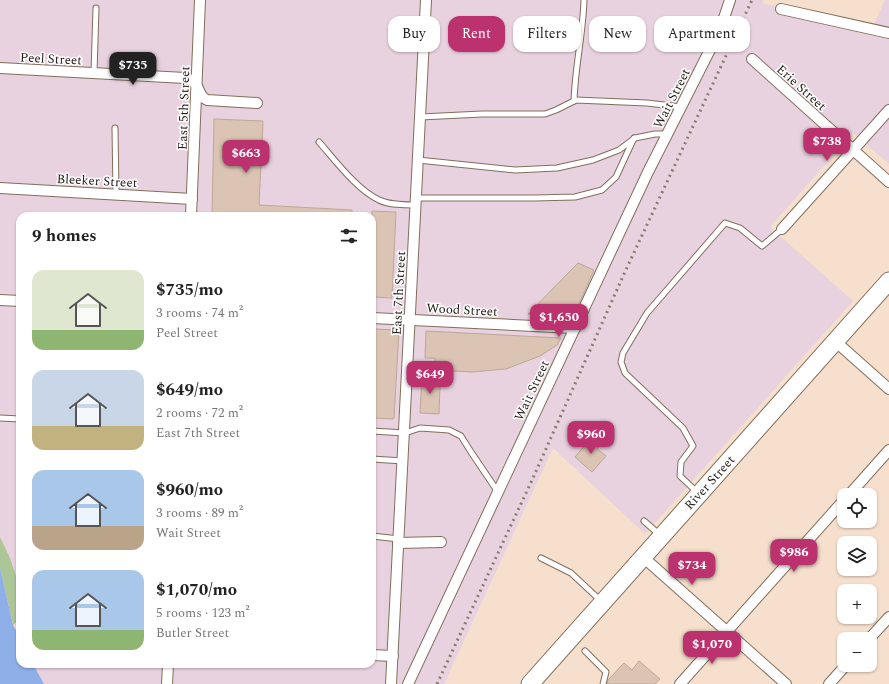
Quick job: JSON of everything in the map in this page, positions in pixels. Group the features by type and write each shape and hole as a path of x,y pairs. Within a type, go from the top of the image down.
{"main road":[{"name":"River Street","path":"530,684 889,281"}],"street":[{"name":"East 5th Street","path":"191,212 200,0"},
{"name":"East 7th Street","path":"391,684 426,0"},
{"name":"Wait Street","path":"408,684 648,172 720,30 730,0"},
{"path":"781,9 889,33"},
{"name":"Erie Street","path":"752,59 889,182"},
{"name":"Peel Street","path":"0,68 186,78 192,79 201,95 207,100 257,103"},
{"path":"782,229 889,110"},
{"name":"Bleeker Street","path":"0,188 192,199"},
{"path":"0,300 16,301"},
{"name":"Wood Street","path":"376,318 575,328"},
{"path":"835,341 889,389"},
{"path":"855,488 889,450"},
{"path":"680,684 837,508"},
{"path":"399,541 441,542"},
{"path":"643,557 786,684"},
{"path":"875,632 889,617"},
{"path":"376,655 393,656"},
{"path":"167,684 168,668"},
{"path":"829,684 840,672"}],"lane":[{"path":"574,101 574,86 582,32 584,0"},
{"path":"94,73 96,8"},
{"path":"420,117 482,114 544,114 574,101 595,100 663,104 681,107"},
{"path":"115,128 116,194"},
{"path":"418,160 515,170 557,168 593,160 618,150 635,138 655,134 667,134"},
{"path":"319,142 364,192 380,201 401,205 416,202 575,197 602,190 616,177 635,138"},
{"path":"699,494 680,476 681,462 693,446 683,428 625,373 621,362 623,353 647,313 725,223 740,228 762,246 782,229"},
{"path":"0,418 16,419"},
{"path":"376,431 405,433 420,428 449,430 461,436 498,492"},
{"path":"376,459 402,461"},
{"path":"644,521 662,536"},
{"path":"376,537 399,541"},
{"path":"541,558 571,572 603,602"},
{"path":"584,651 606,672 603,684"}],"shaded area":[{"path":"0,0 764,0 762,3 871,30 885,0 889,0 889,164 853,133 770,227 853,301 645,534 553,448 444,684 44,684 35,668 376,668 376,212 16,212 16,576 10,558 0,537"}],"green space":[{"path":"0,537 10,558 16,576 16,623 13,625 0,568"}],"water":[{"path":"0,568 13,625 16,631 16,668 35,668 44,684 0,684"}],"building":[{"path":"214,119 263,121 259,205 352,210 352,212 212,212"},
{"path":"372,211 396,212 392,298 376,297 376,212"},
{"path":"578,263 594,270 573,317 528,314"},
{"path":"376,329 399,330 394,419 376,418"},
{"path":"426,331 561,338 557,345 540,356 506,369 472,372 435,370 435,358 425,358"},
{"path":"422,375 438,375 437,386 440,386 439,414 420,413"},
{"path":"591,438 600,446 597,449 606,456 592,472 575,457"},
{"path":"639,661 660,679 655,684 607,684 608,680 624,663 632,670"}],"railway":[{"path":"437,684 533,478 624,274 752,0"}]}
